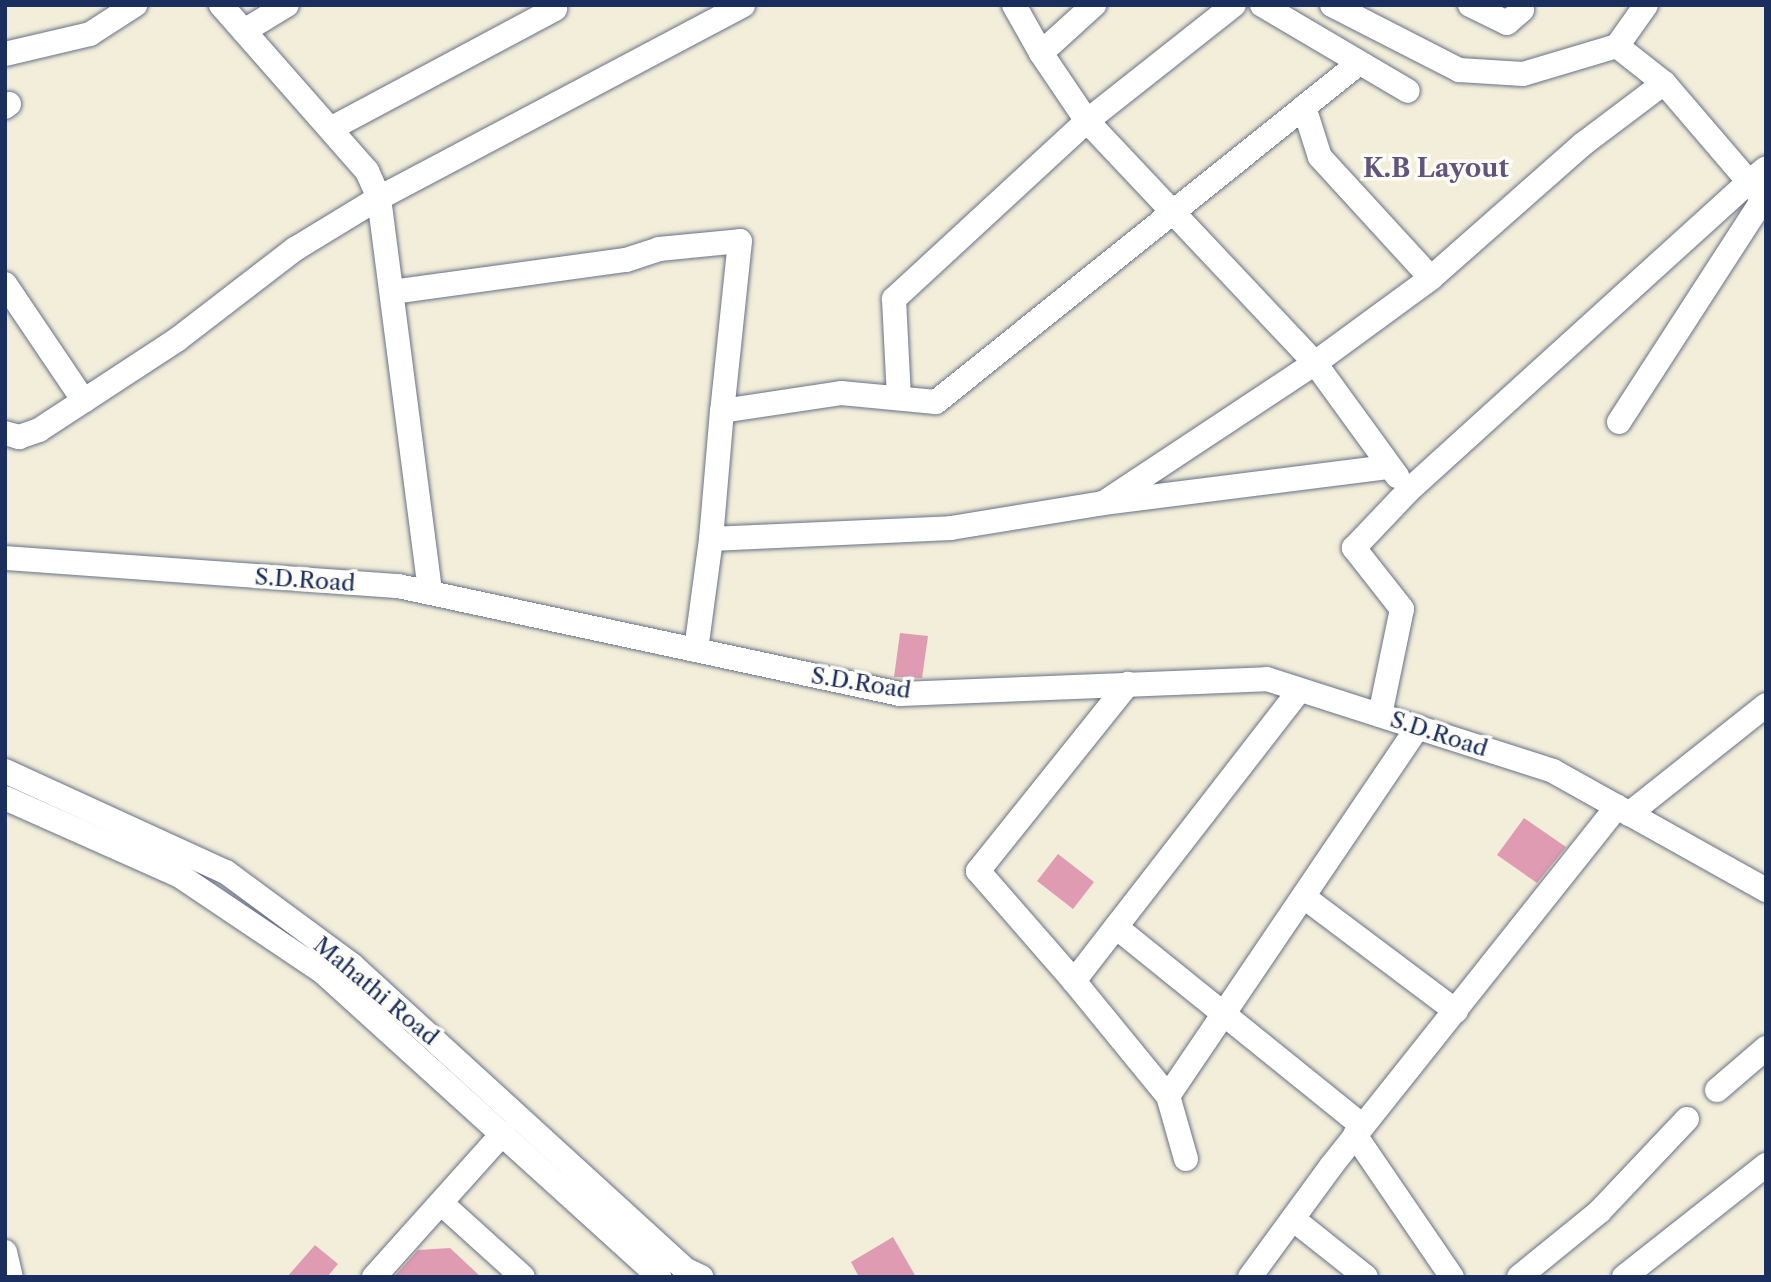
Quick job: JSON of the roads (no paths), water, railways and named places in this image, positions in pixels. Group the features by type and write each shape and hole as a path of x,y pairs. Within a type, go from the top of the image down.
{"street":[{"path":"5,54 90,34 135,5"},
{"path":"221,5 332,128 367,171 379,198 430,593"},
{"path":"244,31 287,5"},
{"path":"5,433 19,437 39,430 178,339 295,249 379,198 743,5"},
{"path":"1014,5 1041,53 1087,121 1315,363 1388,467 1409,490"},
{"path":"1041,53 1094,5"},
{"path":"900,398 894,299 1087,121 1234,5"},
{"path":"1262,5 1408,91"},
{"path":"1332,5 1458,70 1523,74 1617,46 1646,5"},
{"path":"1469,5 1507,23 1524,7"},
{"path":"332,128 555,9"},
{"path":"1617,46 1664,83 1757,175 1763,199 1619,422"},
{"path":"722,411 841,393 936,401 1359,63"},
{"path":"1103,503 1315,363 1431,278 1583,144 1664,83"},
{"path":"1304,107 1320,156 1431,278"},
{"path":"1380,715 1402,609 1354,548 1409,490 1757,175"},
{"path":"392,292 626,260 659,249 740,241 696,650"},
{"path":"5,284 84,401"},
{"path":"710,539 951,528 1103,503 1388,467"},
{"name":"S.D.Road","path":"5,558 398,586 900,694 1268,679 1553,771 1766,890"},
{"path":"1128,684 978,872 1074,981 1168,1096 1185,1159"},
{"path":"1074,981 1300,690"},
{"path":"1250,1277 1359,1130 1623,810 1766,705"},
{"path":"1168,1096 1418,727"},
{"name":"Mahathi Road","path":"5,771 226,872 686,1270 701,1277"},
{"name":"Mahathi Road","path":"5,798 180,876 345,974 503,1133 659,1277"},
{"path":"1304,897 1456,1011"},
{"path":"1116,927 1224,1014 1359,1130 1452,1277"},
{"path":"1717,1090 1766,1048"},
{"path":"1519,1277 1599,1212 1687,1119"},
{"path":"374,1277 503,1133"},
{"path":"1624,1277 1766,1166"},
{"path":"441,1203 523,1277"},
{"path":"1293,1219 1366,1277"},
{"path":"5,1252 11,1277"}],"district":[{"name":"K.B Layout","path":"1436,169"}]}
